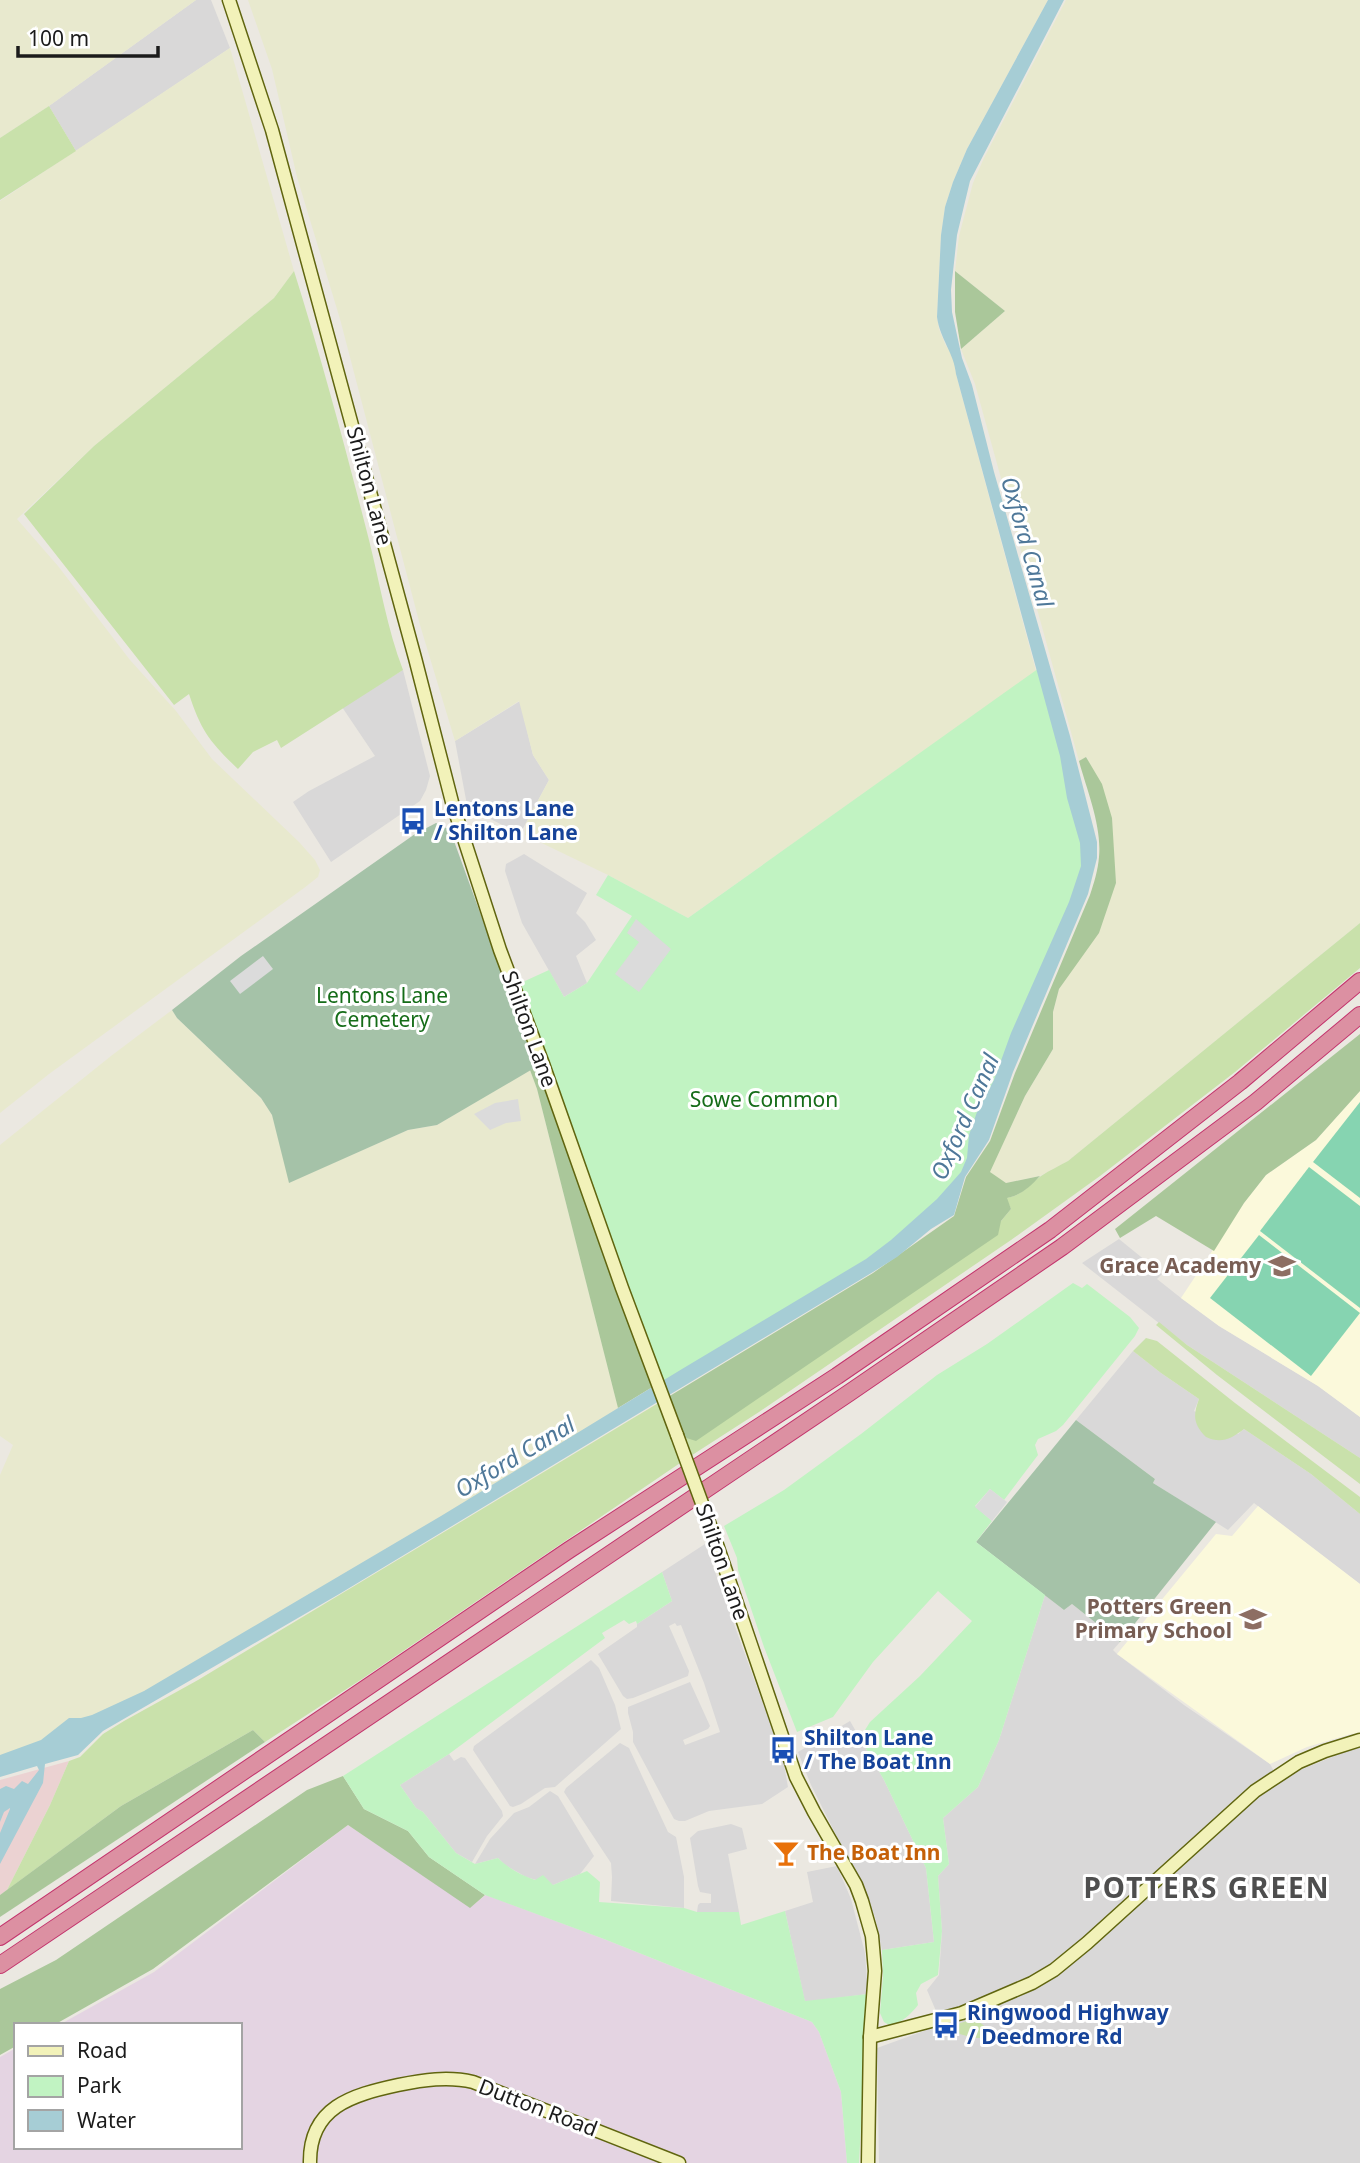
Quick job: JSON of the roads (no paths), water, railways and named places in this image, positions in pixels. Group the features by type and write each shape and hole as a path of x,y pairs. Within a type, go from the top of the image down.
{"highway":[{"path":"0,1937 569,1550 837,1376 1050,1230 1240,1082 1360,981"},
{"path":"0,1965 1062,1247 1256,1102 1360,1015"}],"street":[{"name":"Shilton Lane","path":"229,0 272,130 412,646 449,793 500,950 714,1536 796,1777 846,1865 862,1900 872,1936 875,1971 870,2037 868,2163"},
{"path":"870,2037 962,2013 1032,1983 1054,1970 1087,1944 1255,1791 1299,1762 1360,1740"},
{"name":"Dutton Road","path":"310,2163 316,2130 323,2119 341,2103 359,2094 408,2083 458,2079 474,2082 679,2163"}],"water":[{"path":"1048,0 1064,0 970,181 957,235 951,290 952,312 962,358 972,385 994,472 1070,736 1097,842 1097,858 1088,894 1013,1072 989,1140 965,1177 954,1215 873,1272 341,1593 103,1731 78,1755 45,1764 43,1783 0,1864 0,1833 10,1808 4,1812 0,1822 0,1789 6,1786 14,1789 22,1781 28,1784 39,1770 37,1766 0,1777 0,1755 41,1740 69,1718 92,1715 144,1691 441,1516 866,1259 937,1199 961,1172 967,1158 969,1135 977,1112 994,1080 1011,1033 1069,902 1081,866 1080,843 1067,798 1060,756 955,366 937,317 941,235 945,207 953,182 967,149"}],"place":[{"name":"Lentons Lane / Shilton Lane","path":"413,821"},
{"name":"Grace Academy","path":"1282,1266"},
{"name":"Potters Green Primary School","path":"1253,1619"},
{"name":"Shilton Lane / The Boat Inn","path":"783,1750"},
{"name":"The Boat Inn","path":"786,1853"},
{"name":"Ringwood Highway / Deedmore Rd","path":"946,2025"}],"district":[{"name":"POTTERS GREEN","path":"1207,1888"}],"water label":[{"name":"Oxford Canal","path":"1027,542"},
{"name":"Oxford Canal","path":"965,1117"},
{"name":"Oxford Canal","path":"515,1457"}],"park label":[{"name":"Lentons Lane Cemetery","path":"382,1008"},
{"name":"Sowe Common","path":"764,1100"}]}
